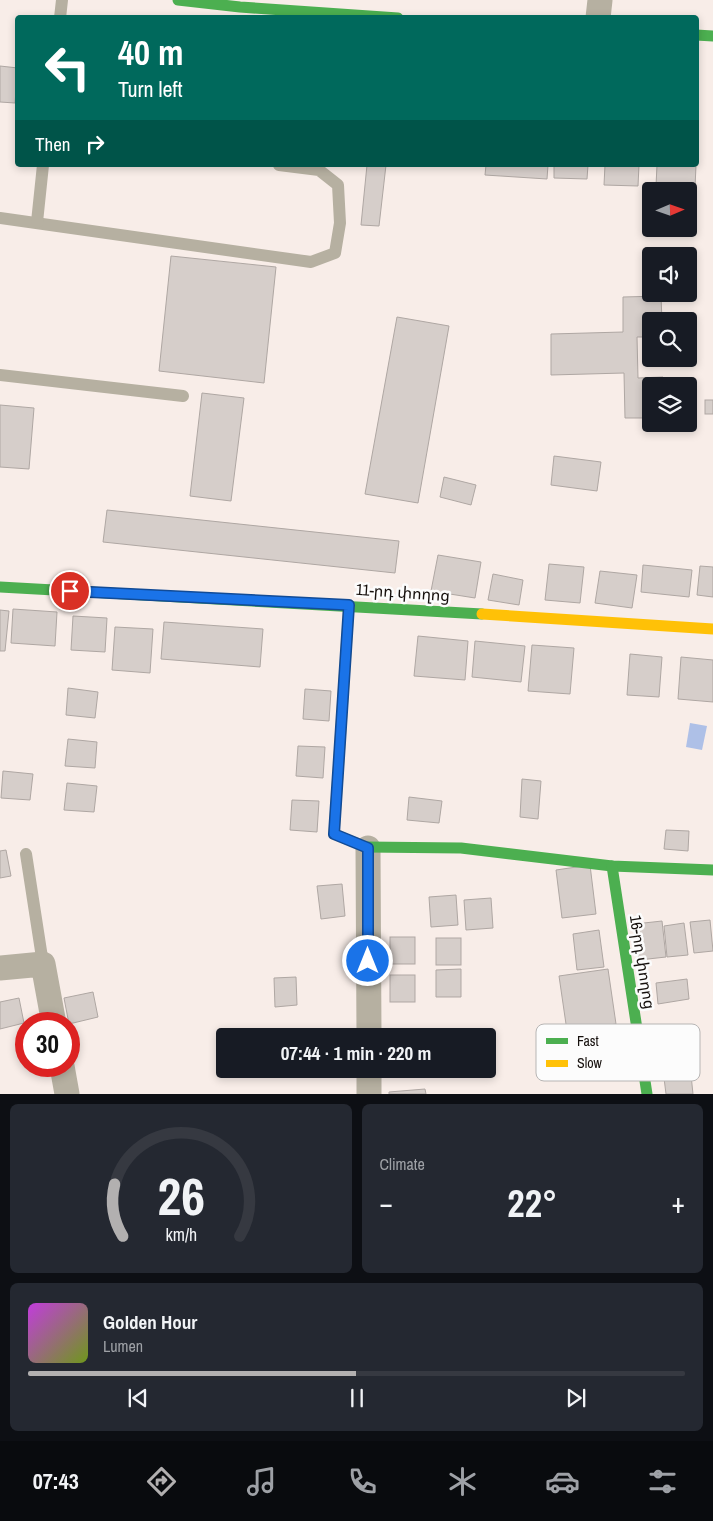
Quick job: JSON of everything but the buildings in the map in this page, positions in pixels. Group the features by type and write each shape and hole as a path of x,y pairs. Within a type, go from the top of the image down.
{"street":[{"path":"178,0 364,15"},
{"path":"598,15 600,0"},
{"path":"699,35 713,36"},
{"name":"11-րդ փողոց","path":"0,587 349,605 713,629"},
{"path":"349,605 334,834 368,848 461,848 612,866 713,870"},
{"path":"368,848 368,1028"},
{"name":"16-րդ փողոց","path":"612,866 636,1024"},
{"path":"0,968 43,964 52,1012"},
{"path":"64,1077 67,1094"},
{"path":"368,1078 368,1094"},
{"name":"16-րդ փողոց","path":"645,1081 647,1094"}],"lane":[{"path":"60,15 62,0"},
{"path":"37,222 43,167"},
{"path":"0,218 312,262 335,253 340,223 338,186 319,170 295,167"},
{"path":"0,375 183,396"},
{"path":"26,854 43,964"}],"water":[{"path":"690,723 707,726 702,750 686,747"}],"traffic: fast":[{"path":"178,0 240,7 355,15"},
{"path":"699,35 713,36"},
{"path":"0,587 482,614"},
{"path":"366,847 461,848 612,866 713,870"},
{"path":"612,866 636,1024"},
{"path":"645,1081 647,1094"}],"traffic: slow":[{"path":"349,605 334,834 366,847"},
{"path":"482,614 713,629"}],"route":[{"path":"70,591 349,605 334,834 368,848 368,961"}]}
